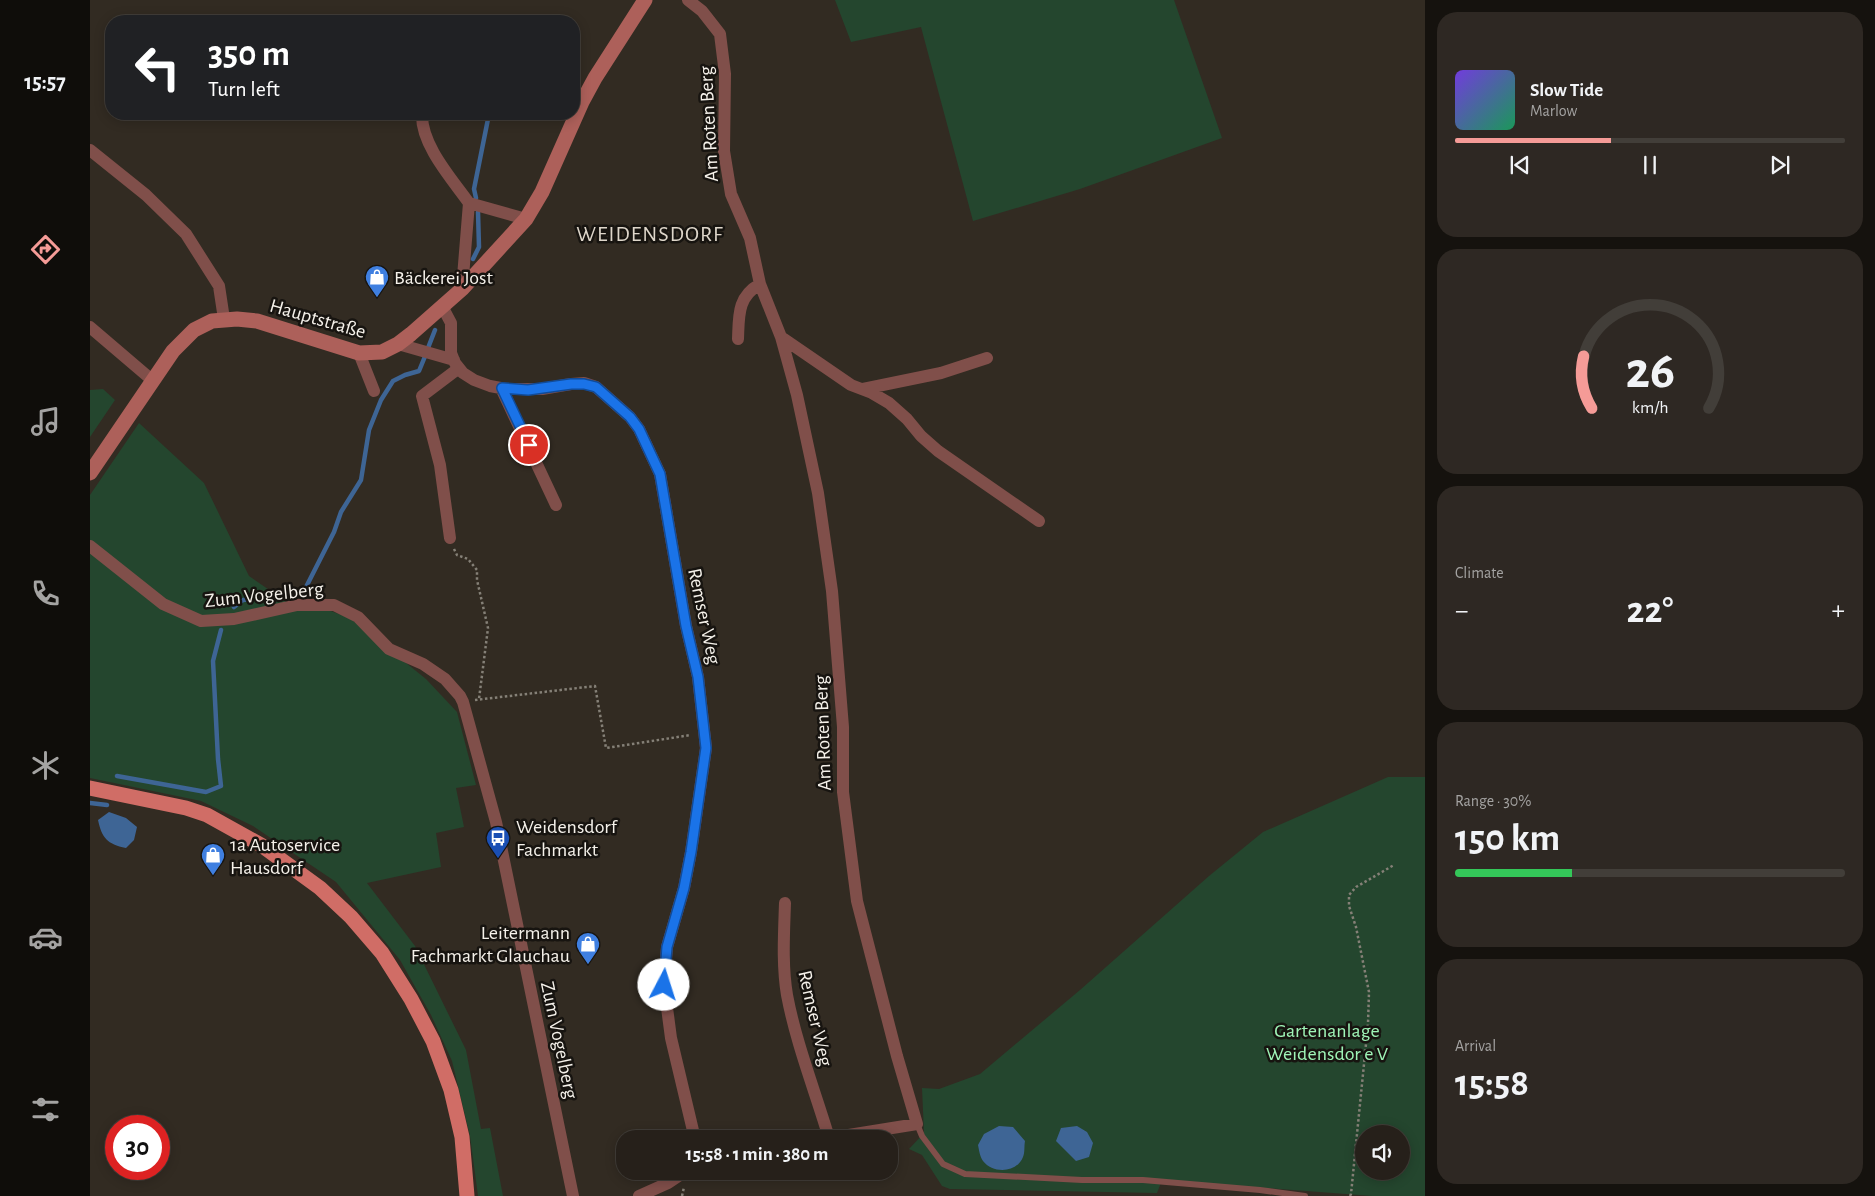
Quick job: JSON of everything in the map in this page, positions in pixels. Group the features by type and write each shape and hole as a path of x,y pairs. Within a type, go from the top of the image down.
{"main road":[{"name":"Hauptstraße","path":"580,106 595,78 645,0"},
{"name":"Hauptstraße","path":"90,473 173,351 194,330 212,321 224,319 257,321 359,353 382,352 398,344 462,289 526,219 542,192 574,120"},
{"path":"90,788 186,808 207,815 261,845 320,888 352,917 382,953 411,999 433,1041 454,1099 462,1137 467,1196"}],"street":[{"name":"Am Roten Berg","path":"688,0 702,11 720,34 725,74 724,151 731,194 750,238 760,284 781,337 797,395 818,493 832,591 844,727 843,792 857,901 916,1124"},
{"path":"423,120 431,147 469,203 462,289"},
{"path":"90,150 146,195 186,234 219,286 224,319"},
{"path":"469,203 526,219"},
{"path":"738,339 742,304 750,290 760,284"},
{"path":"442,306 451,323 451,353 456,364 422,396 440,465 450,538"},
{"path":"90,328 152,380"},
{"path":"781,337 851,385 863,389 889,403 938,451 1039,521"},
{"name":"Remser Weg","path":"398,344 456,364 474,380 490,386 528,390 571,384 584,384 596,387 630,417 639,429 660,474 686,626 698,677 706,748 684,888 667,947 664,985 671,1038 693,1130"},
{"path":"359,353 374,391"},
{"path":"863,389 941,373 987,358"},
{"path":"502,388 556,505"},
{"name":"Zum Vogelberg","path":"90,546 163,604 201,621 234,619 297,605 334,605 358,617 389,649 423,664 445,679 460,696 496,822 573,1196"},
{"name":"Remser Weg","path":"785,903 783,953 787,994 824,1130"},
{"name":"Remser Weg","path":"877,1130 916,1124"},
{"path":"639,1196 672,1180"}],"lane":[{"path":"916,1124 922,1136 943,1164 965,1174 1082,1180 1143,1180 1260,1190 1305,1196"}],"path":[{"path":"450,538 457,555 468,559 477,570 477,580 488,628 479,699"},
{"path":"463,702 595,686 606,748 705,733"},
{"path":"1350,1196 1361,1101 1369,992 1356,927 1349,906 1349,895 1356,887 1394,865"}],"green space":[{"path":"835,0 1174,0 1222,138 1080,189 973,221 921,27 851,42"},
{"path":"103,389 115,400 90,437 90,390"},
{"path":"139,423 204,483 249,576 300,611 328,610 350,618 426,679 457,712 476,785 456,788 464,827 436,833 441,867 367,883 415,946 466,1050 481,1129 490,1128 503,1196 478,1196 470,1136 452,1061 431,1015 400,960 336,882 253,826 201,801 90,778 90,495"},
{"name":"Gartenanlage Weidensdor e V","path":"1388,777 1425,777 1425,1196 1372,1196 1162,1180 1157,1193 950,1189 942,1186 922,1155 909,1149 924,1133 922,1088 939,1089 980,1074 1080,990 1209,876 1263,832"}],"water":[{"path":"109,812 126,818 137,827 134,840 126,848 110,842 101,831 98,820"},
{"path":"999,1126 1013,1127 1025,1141 1024,1155 1016,1166 1010,1169 998,1170 987,1165 981,1158 978,1145 984,1134"},
{"path":"1077,1126 1087,1132 1093,1143 1089,1157 1076,1161 1056,1141 1061,1128"}],"waterway":[{"path":"476,198 474,189 488,120"},
{"path":"473,259 479,247 478,212"},
{"path":"428,348 435,330"},
{"path":"234,607 243,600 303,593 334,532 341,512 361,480 369,430 381,400 393,381 419,371 426,354"},
{"path":"117,776 206,792 221,786 213,661 221,630"},
{"path":"90,803 107,805"}],"place":[{"name":"Bäckerei Jost","path":"377,298"},
{"name":"Weidensdorf Fachmarkt","path":"498,859"},
{"name":"1a Autoservice Hausdorf","path":"213,876"},
{"name":"Leitermann Fachmarkt Glauchau","path":"588,965"}],"district":[{"name":"WEIDENSDORF","path":"650,233"}],"route":[{"path":"529,445 502,388 528,390 584,384 596,387 630,417 639,429 660,474 678,586 698,677 706,748 684,888 667,947 664,985"}]}
